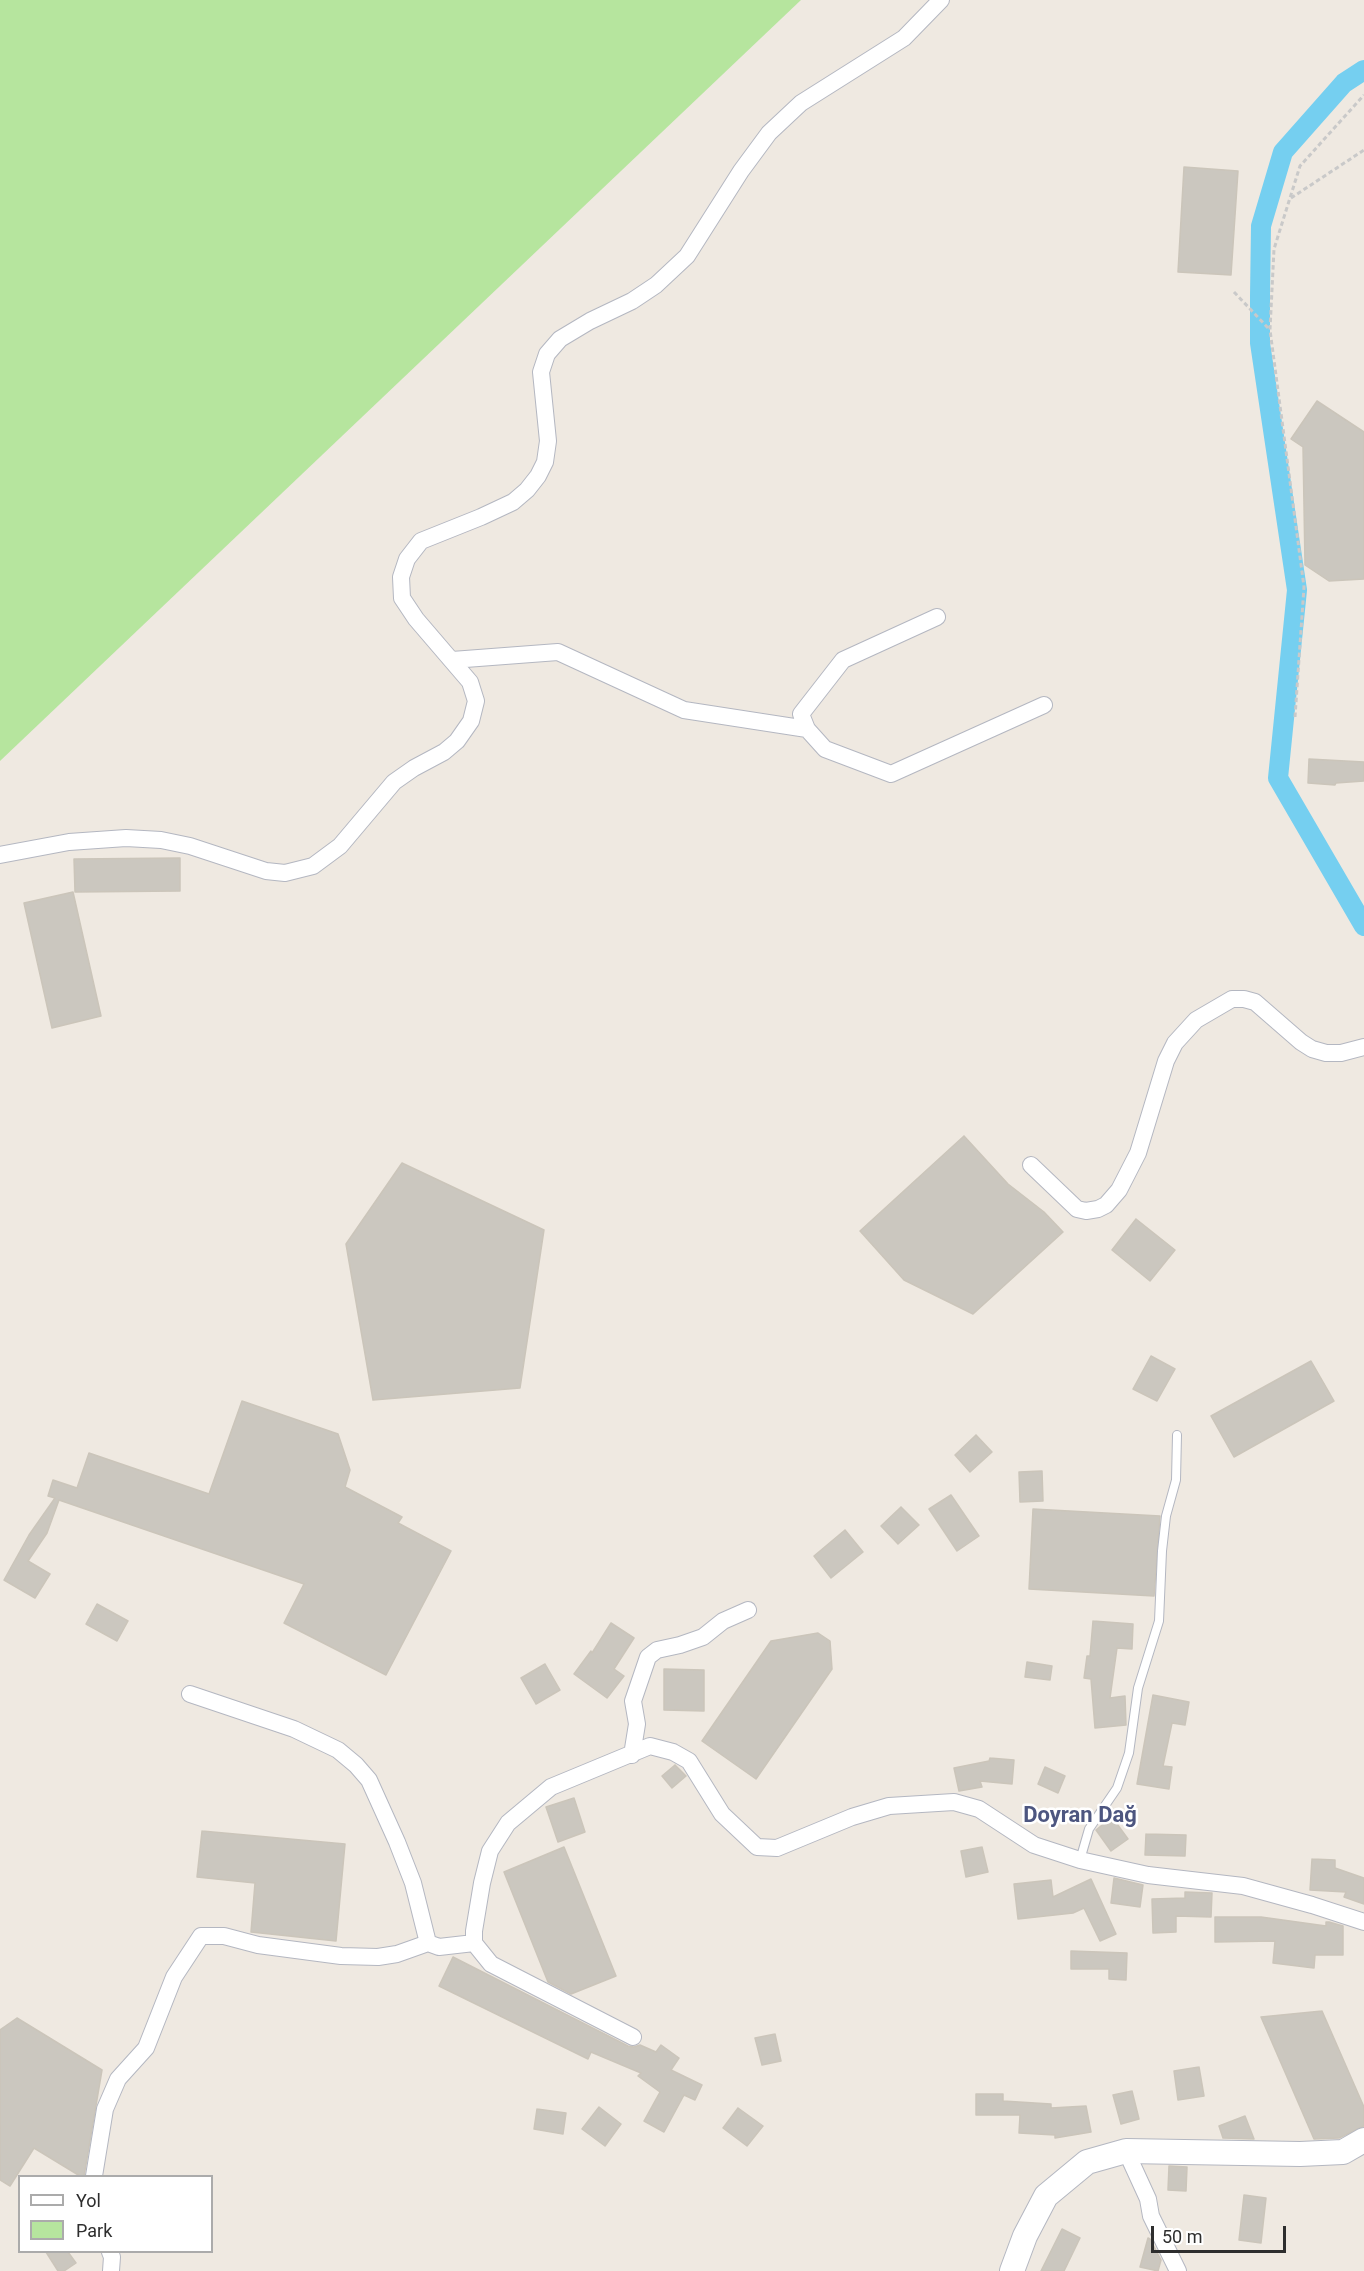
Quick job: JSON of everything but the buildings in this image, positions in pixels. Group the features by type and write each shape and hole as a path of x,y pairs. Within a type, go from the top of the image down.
{"street":[{"path":"0,855 69,842 126,838 161,840 190,846 266,871 285,873 313,866 339,846 394,782 444,752 457,741 471,721 476,701 470,682 416,619 402,598 401,577 407,559 421,540 481,517 513,501 527,490 538,476 546,462 548,441 541,372 547,354 560,339 590,321 632,301 656,285 687,256 741,171 769,133 801,103 904,38 941,0"},
{"path":"938,617 843,660 801,714 807,729 825,749 891,774 1044,705"},
{"path":"452,660 558,652 684,710 807,729"},
{"path":"1031,1165 1077,1209 1086,1211 1106,1205 1119,1190 1138,1153 1166,1061 1174,1043 1196,1020 1232,999 1255,1002 1312,1049 1326,1053 1341,1053 1364,1047"},
{"path":"632,1755 637,1724 633,1701 648,1657 657,1650 703,1637 723,1621 748,1610"},
{"path":"190,1694 294,1729 338,1750 356,1765 369,1780 397,1842 413,1883 428,1943"},
{"path":"633,2037 491,1964 474,1943 474,1931 490,1851 508,1823 550,1787 650,1746 673,1752 689,1761 722,1814 756,1847 777,1848 852,1817 889,1806 954,1802 979,1809 1034,1845 1080,1860 1148,1875 1243,1886 1364,1922"},
{"path":"94,2175 105,2109 118,2079 146,2048 174,1977 201,1936 224,1936 258,1945 341,1956 378,1957 397,1954 428,1943 438,1947 474,1943"},
{"path":"1012,2271 1025,2236 1046,2196 1087,2162 1126,2151 1343,2152 1364,2140"},
{"path":"1126,2151 1148,2199 1151,2216 1178,2271"},
{"path":"110,2253 111,2271"}],"lane":[{"path":"1080,1860 1089,1829 1117,1788 1129,1753 1138,1688 1159,1621 1162,1551 1166,1516 1176,1480 1177,1435"}],"path":[{"path":"1295,717 1304,587 1270,330 1274,249 1300,166 1364,95"},
{"path":"1289,199 1364,150"},
{"path":"1233,292 1270,330"}],"green space":[{"path":"0,0 801,0 0,761"}],"waterway":[{"path":"1364,70 1344,83 1283,152 1261,226 1260,296 1260,343 1297,590 1278,778 1364,926"}],"district":[{"name":"Doyran Dağ","path":"1080,1816"}]}
